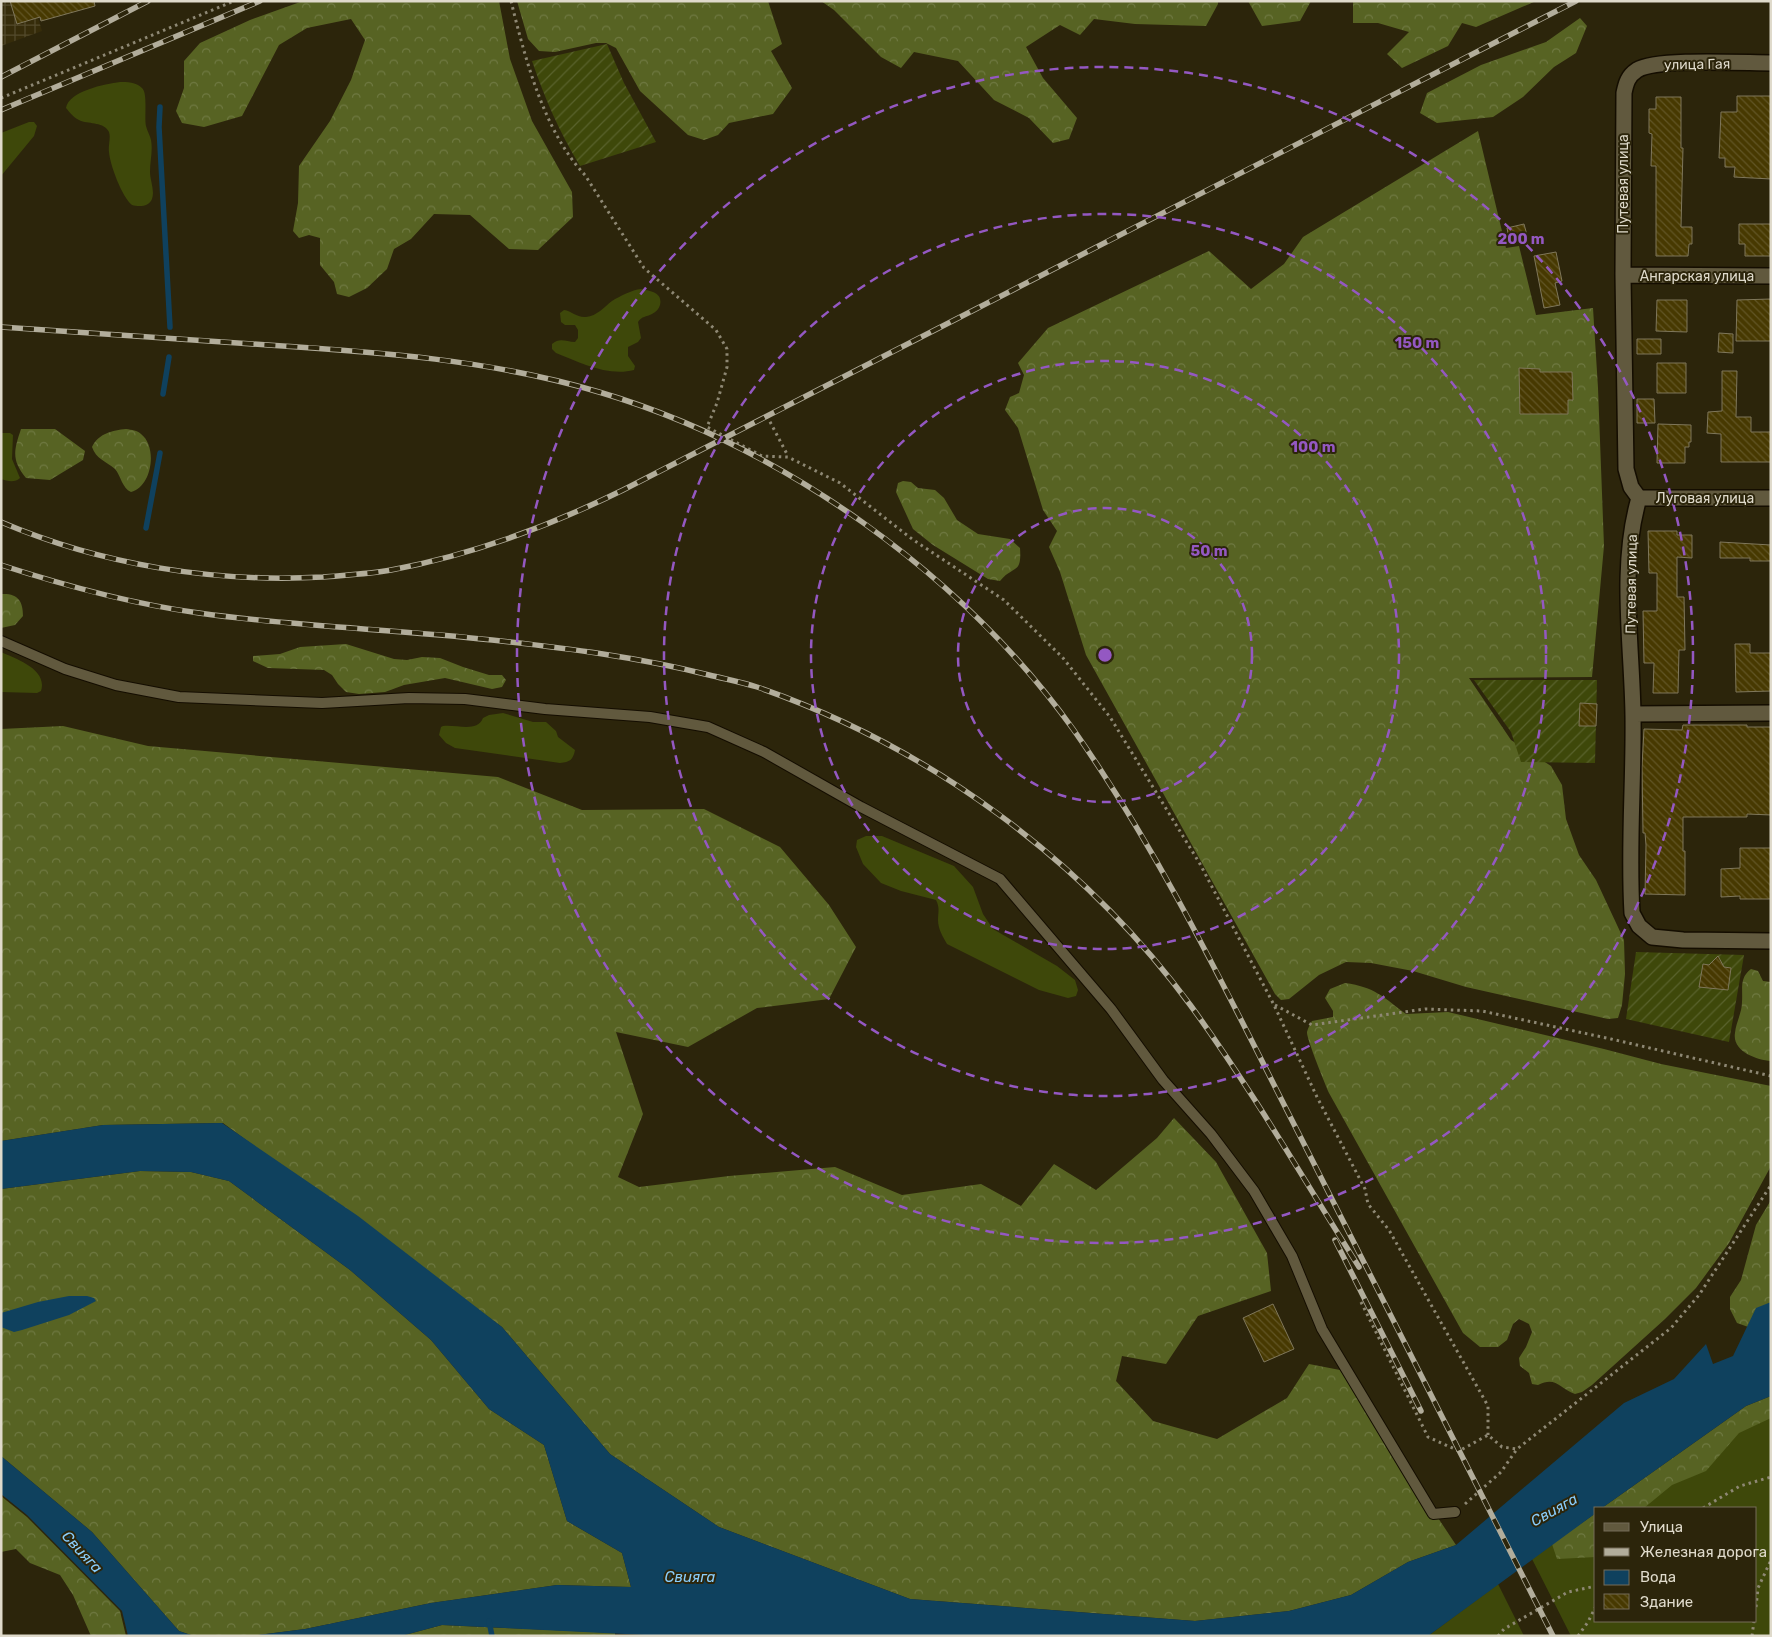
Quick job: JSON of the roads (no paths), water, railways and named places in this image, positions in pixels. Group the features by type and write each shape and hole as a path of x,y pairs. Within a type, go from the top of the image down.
{"street":[{"name":"улица Гая","path":"1627,79 1637,70 1653,65 1771,63"},
{"name":"Путевая улица","path":"1627,79 1624,93 1623,276 1626,469 1631,487 1640,498 1634,516 1630,542 1629,605 1633,714 1632,913 1639,926 1652,937 1682,940 1771,941"},
{"name":"Ангарская улица","path":"1623,276 1771,276"},
{"name":"Луговая улица","path":"1640,498 1771,498"},
{"path":"1633,714 1771,713"}],"lane":[{"path":"1,641 65,669 116,685 179,697 322,703 409,698 465,699 545,709 650,717 708,727 764,752 861,806 1000,879 1111,1009 1163,1080 1211,1134 1254,1191 1292,1256 1322,1329 1433,1514 1455,1512"}],"water":[{"name":"Свияга","path":"222,1123 358,1216 502,1327 610,1454 719,1527 910,1599 1195,1621 1289,1611 1351,1595 1408,1562 1456,1545 1624,1403 1674,1379 1706,1344 1713,1364 1733,1356 1756,1308 1771,1302 1771,1396 1746,1406 1603,1507 1594,1507 1594,1514 1428,1636 665,1636 442,1625 401,1636 250,1636 305,1629 431,1603 557,1585 631,1587 622,1553 567,1521 544,1445 489,1409 431,1340 350,1270 229,1181 191,1172 140,1171 1,1189 1,1141 103,1125"},
{"path":"69,1296 87,1296 94,1298 96,1301 69,1315 22,1330 14,1332 1,1327 1,1313 38,1302"},
{"name":"Свияга","path":"1,1456 92,1532 179,1631 194,1636 128,1636 122,1611 27,1515 1,1494"}],"waterway":[{"path":"160,107 159,127 170,327"},
{"path":"163,394 169,357"},
{"path":"146,528 160,453"},
{"path":"489,1621 492,1636"}],"railway":[{"path":"1,77 148,1"},
{"path":"1,110 260,1"},
{"path":"1,522 79,550 119,560 200,574 241,577 323,577 391,570 480,548 567,516 623,490 1576,1"},
{"path":"1,327 310,348 435,359 517,372 558,381 599,392 667,416 735,446 800,481 863,523 922,568 978,619 1028,672 1073,729 1137,827 1221,981 1553,1636"},
{"path":"1,565 99,594 199,613 272,622 492,640 574,650 655,663 757,687 820,712 882,741 941,775 998,814 1052,856 1102,903 1149,953 1191,1006 1235,1070 1359,1267"},
{"path":"1335,1240 1421,1411"}]}
